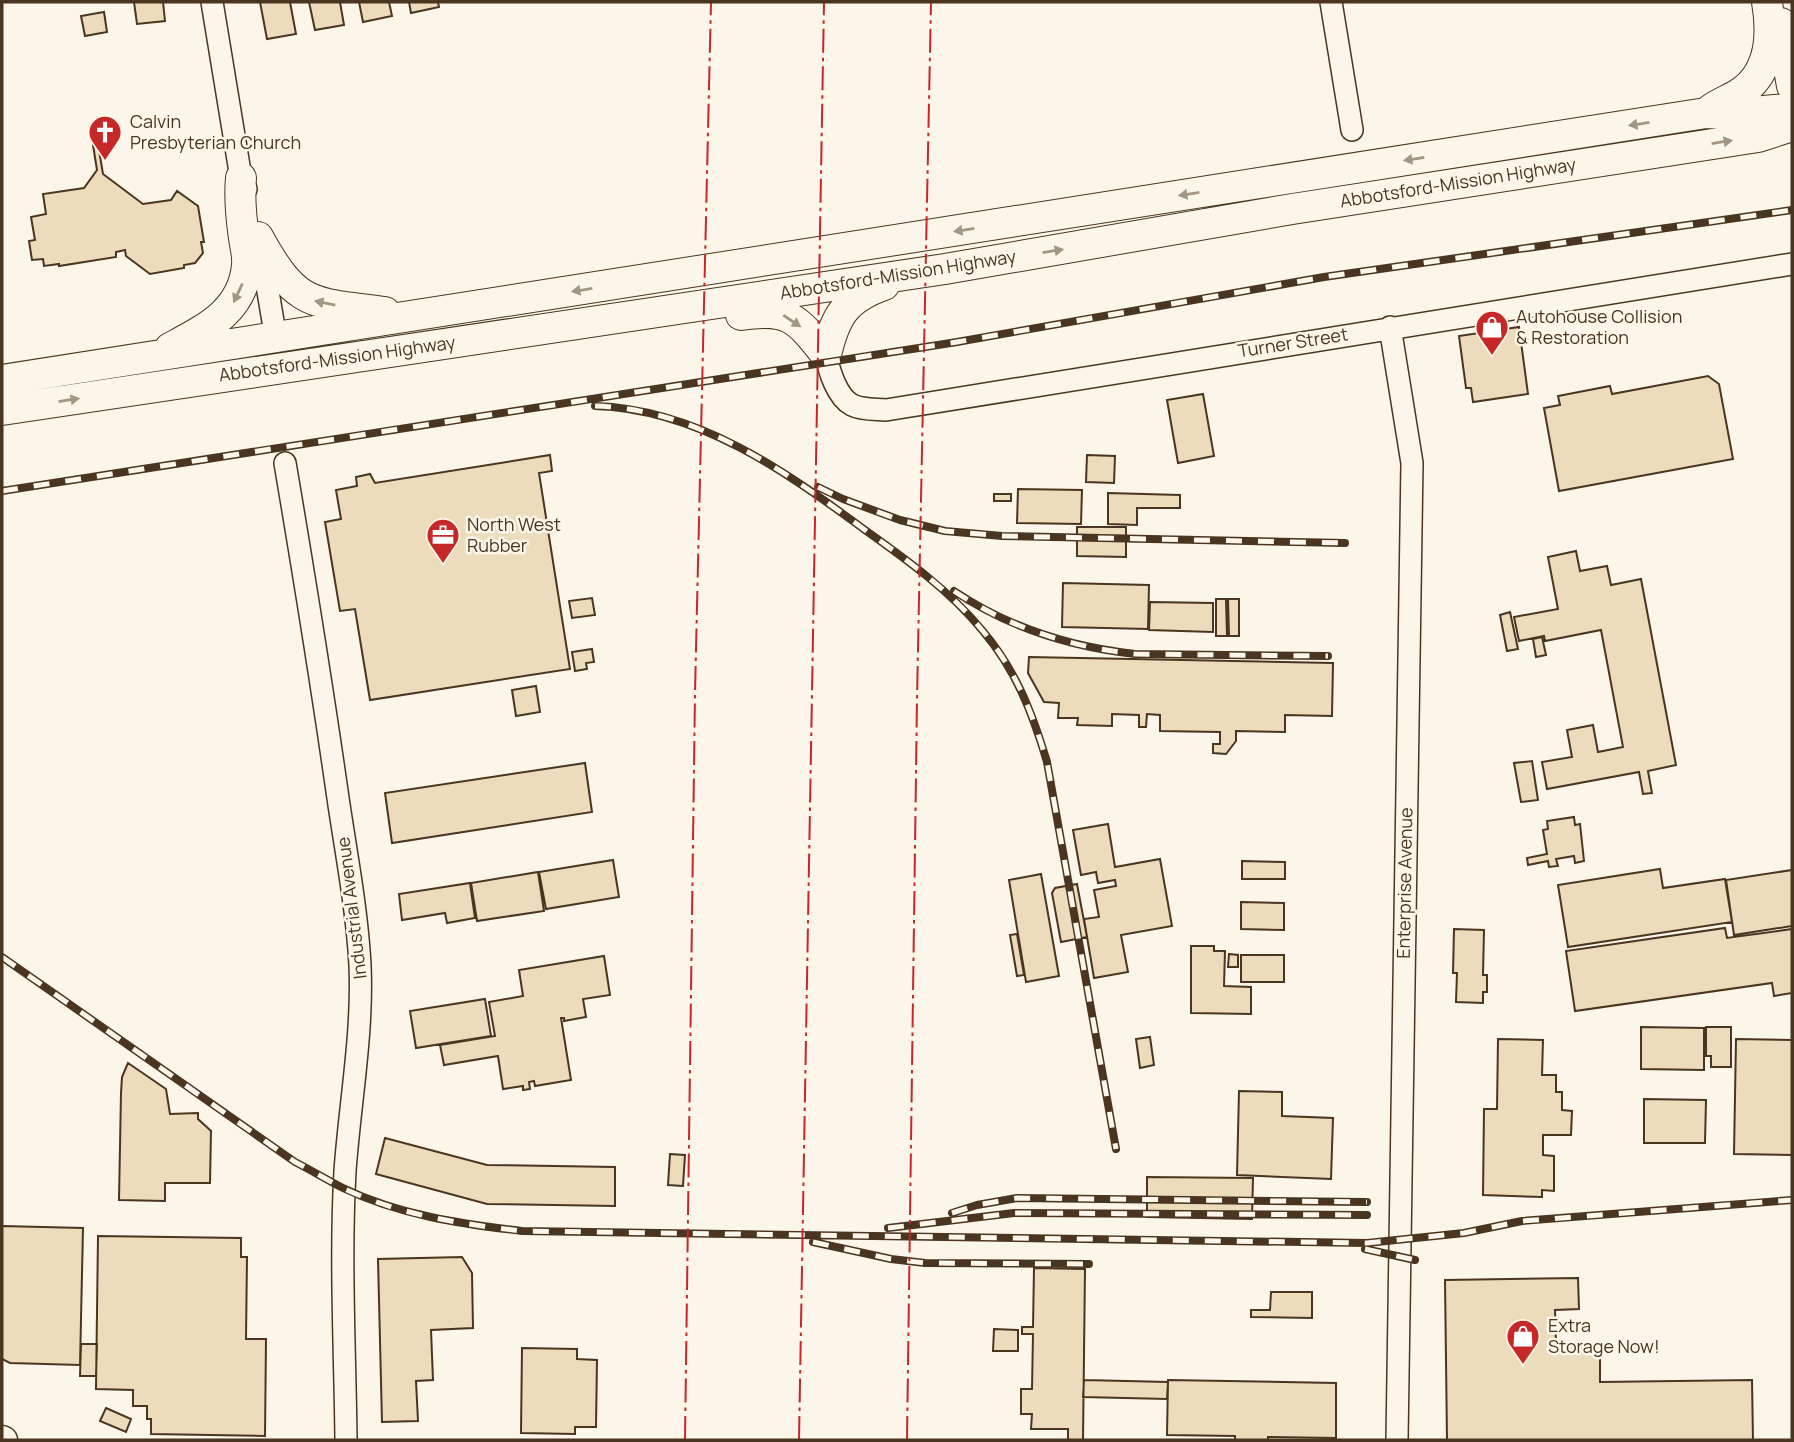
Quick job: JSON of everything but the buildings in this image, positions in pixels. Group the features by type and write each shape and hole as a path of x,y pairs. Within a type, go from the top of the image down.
{"highway":[{"path":"1706,113 1722,101 1736,96 1759,74 1768,57 1771,25 1767,2"},
{"path":"1777,2 1792,86"},
{"name":"Abbotsford-Mission Highway","path":"2,380 1706,113 1792,109"},
{"name":"Abbotsford-Mission Highway","path":"2,410 946,269 1292,209 1758,137 1792,126"},
{"path":"154,357 218,320 230,309 242,286 247,263 239,201 241,178"},
{"path":"258,237 280,273 306,298 327,304 416,316"},
{"path":"826,355 840,313 858,296 893,282 946,269"},
{"path":"412,348 449,355 499,352 773,313 789,316 812,337 826,355"},
{"path":"242,373 262,362 276,339"}],"street":[{"path":"212,2 241,178 251,199 276,339"},
{"path":"1331,2 1352,130"},
{"name":"Turner Street","path":"826,355 838,388 850,404 866,409 886,410 1792,264"},
{"name":"Enterprise Avenue","path":"1390,327 1412,463 1397,1440"},
{"name":"Industrial Avenue","path":"285,463 317,656 359,947 359,1039 343,1216 346,1440"}],"railway":[{"path":"2,491 957,342 1324,277 1792,210"},
{"path":"595,406 633,410 669,418 705,431 772,466 804,486 927,576 969,615 994,645 1022,692 1047,762 1116,1149"},
{"path":"818,487 900,520 945,531 1002,536 1345,543"},
{"path":"954,591 1018,625 1063,640 1111,651 1135,654 1328,656"},
{"path":"2,957 295,1162 331,1182 408,1212 499,1228 522,1231 1367,1243 1464,1233 1522,1221 1792,1200"},
{"path":"952,1213 977,1205 1017,1198 1367,1202"},
{"path":"888,1228 1014,1213 1367,1215"},
{"path":"813,1242 891,1259 925,1263 1089,1264"},
{"path":"1365,1249 1415,1260"}],"power":[{"path":"685,1440 695,693 711,2"},
{"path":"799,1440 824,2"},
{"path":"907,1440 917,699 931,2"}],"place":[{"name":"Calvin Presbyterian Church","path":"105,162"},
{"name":"Autohouse Collision & Restoration","path":"1492,357"},
{"name":"North West Rubber","path":"443,565"},
{"name":"Extra Storage Now!","path":"1523,1366"}]}
